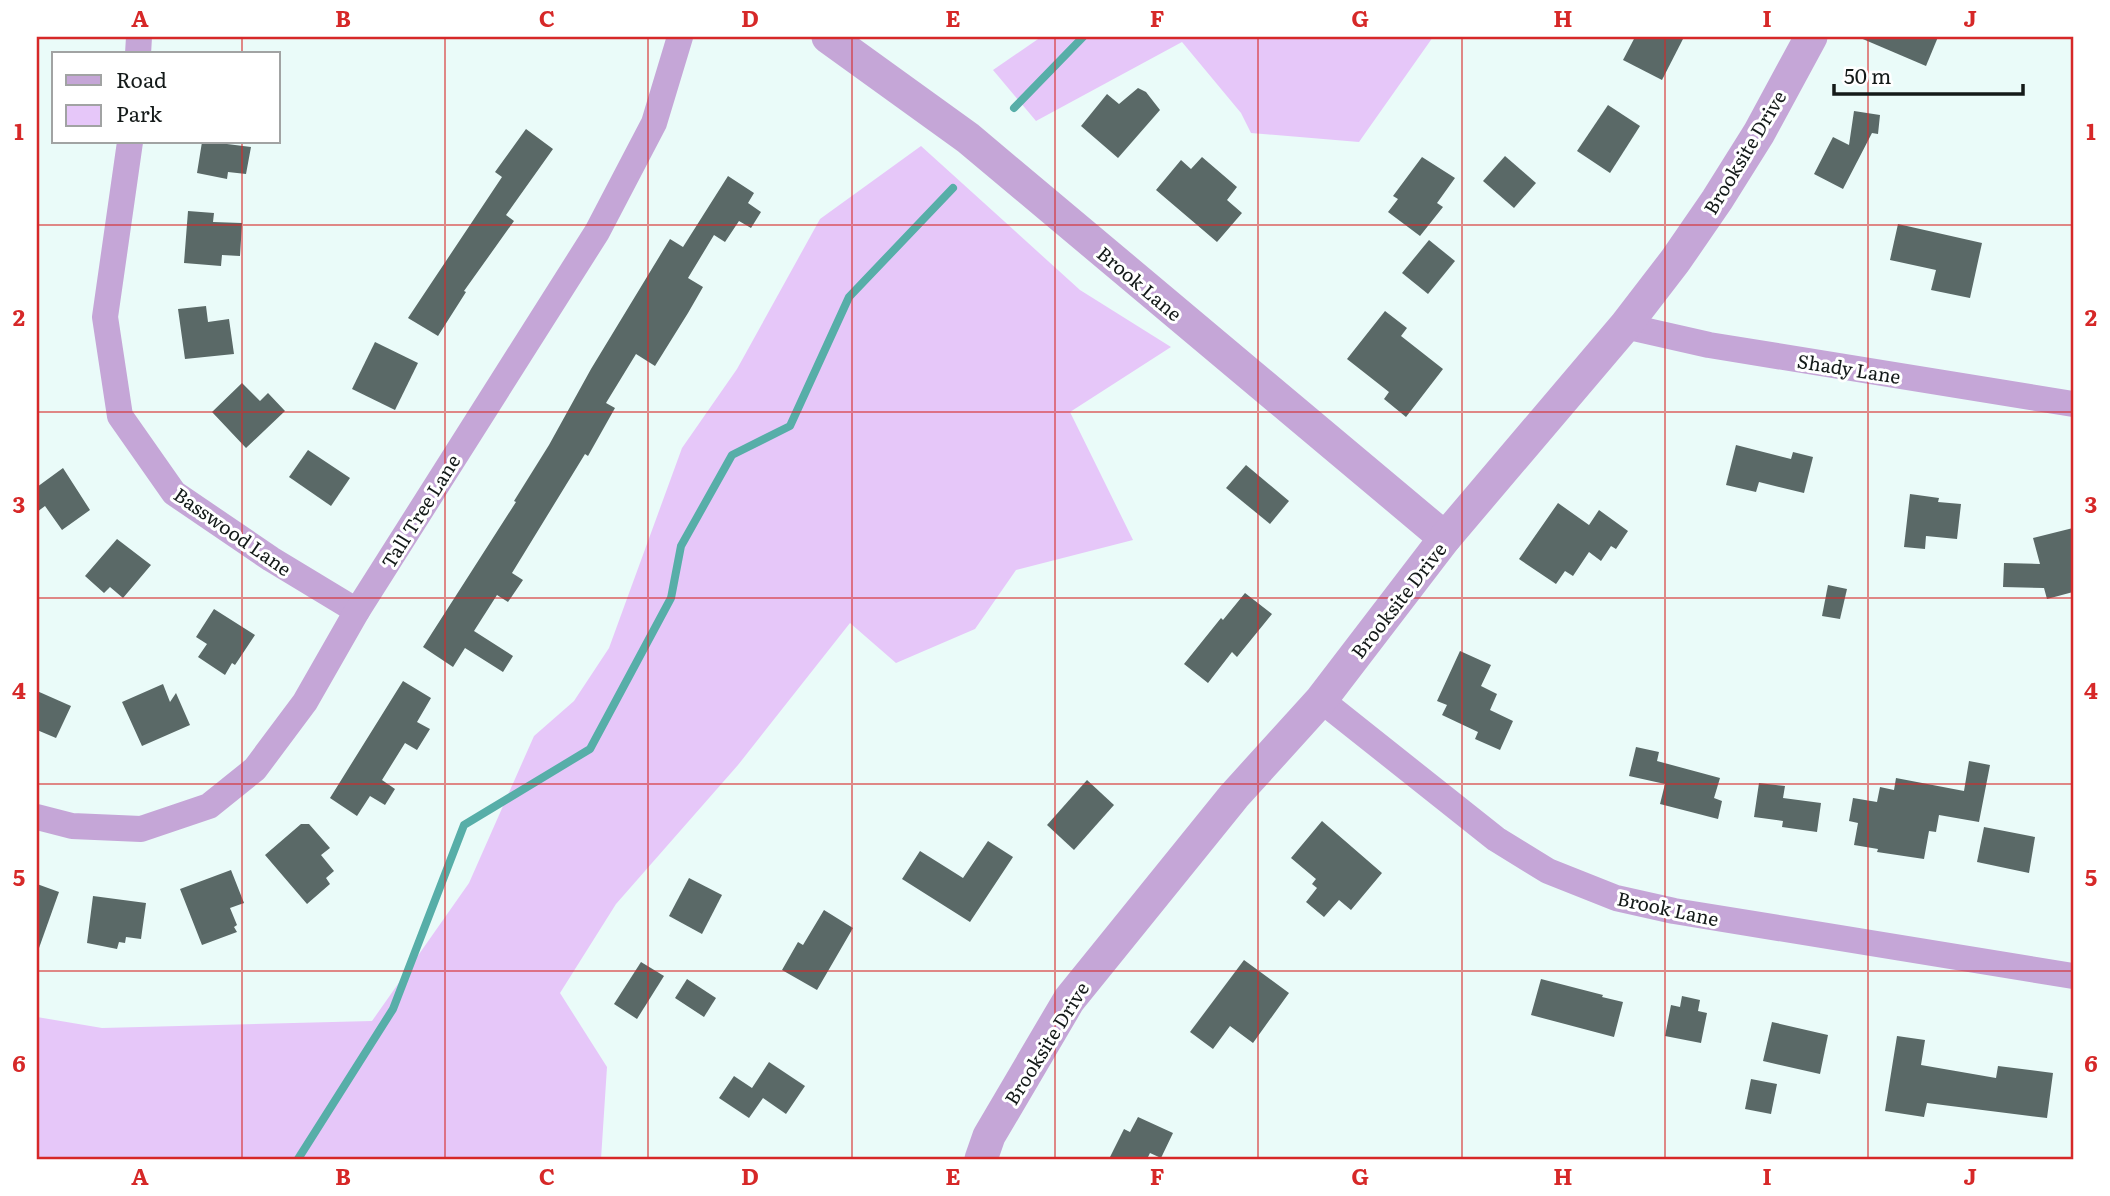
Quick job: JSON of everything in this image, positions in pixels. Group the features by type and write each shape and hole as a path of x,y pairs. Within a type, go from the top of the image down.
{"street":[{"name":"Tall Tree Lane","path":"37,817 72,825 141,829 209,806 255,769 298,712 357,611 597,232 654,123 680,37"},
{"name":"Brook Lane","path":"828,37 968,138 1445,538"},
{"name":"Brooksite Drive","path":"981,1159 989,1136 1069,1000 1234,796 1321,700 1445,538 1625,326 1675,261 1759,133 1811,37"},
{"name":"Basswood Lane","path":"130,144 105,317 120,416 174,493 271,559 357,611"},
{"name":"Shady Lane","path":"1625,326 1709,345 2073,404"},
{"name":"Brook Lane","path":"1321,700 1496,839 1548,871 1583,886 1616,898 1674,911 2073,976"}],"green space":[{"path":"1041,37 1433,37 1359,142 1251,133 1241,113 1182,42 1036,121 993,70"},
{"path":"921,146 1080,290 1171,347 1070,412 1133,540 1016,570 975,629 896,663 850,623 738,765 616,904 560,993 607,1067 601,1159 37,1159 37,1017 102,1028 372,1021 469,883 534,736 574,701 609,648 682,448 737,369 820,219"}],"building":[{"path":"1635,37 1684,37 1662,80 1623,60"},
{"path":"1858,37 1938,37 1926,66"},
{"path":"1138,88 1146,92 1160,110 1118,158 1081,126 1107,94 1119,104"},
{"path":"1608,105 1640,126 1610,173 1577,151"},
{"path":"1854,111 1880,115 1878,134 1872,133 1843,189 1814,174 1833,137 1849,145"},
{"path":"526,129 553,149 506,215 514,221 464,291 466,292 438,336 408,318 502,177 495,172"},
{"path":"202,144 251,147 246,174 228,172 227,179 197,173"},
{"path":"1505,156 1536,183 1514,208 1483,181"},
{"path":"1202,157 1237,187 1227,200 1242,213 1217,242 1156,190 1181,160 1191,169"},
{"path":"1422,157 1455,178 1437,203 1443,207 1420,236 1388,212 1398,199 1393,196"},
{"path":"728,176 754,193 748,203 761,212 751,228 739,221 725,242 714,235 688,278 703,287 688,313 655,366 636,354 606,403 615,408 588,456 585,454 512,573 523,580 508,602 497,595 474,631 513,656 503,672 465,648 453,667 423,647 516,502 514,501 591,369 670,239 683,247"},
{"path":"188,211 214,213 213,222 242,223 240,256 222,255 221,266 184,263"},
{"path":"1898,224 1982,243 1970,298 1931,290 1936,270 1890,260"},
{"path":"1429,240 1455,261 1428,294 1402,273"},
{"path":"206,306 208,322 229,319 234,354 185,359 178,309"},
{"path":"1385,311 1407,328 1401,336 1443,369 1406,417 1384,399 1389,392 1347,359"},
{"path":"375,342 418,363 395,410 352,389"},
{"path":"242,383 260,401 268,393 285,411 246,448 212,412"},
{"path":"1736,445 1791,459 1793,452 1813,457 1804,493 1759,482 1756,492 1726,485"},
{"path":"308,450 350,478 331,506 289,477"},
{"path":"1246,465 1289,501 1270,524 1226,488"},
{"path":"63,468 90,510 62,530 45,506 37,512 37,487"},
{"path":"1910,494 1939,498 1938,502 1961,504 1957,539 1926,536 1925,549 1904,547"},
{"path":"1558,503 1589,525 1599,510 1628,531 1616,549 1611,546 1601,561 1589,552 1573,576 1565,571 1556,584 1519,559"},
{"path":"2073,528 2073,592 2047,599 2044,588 2003,587 2004,563 2040,564 2033,538"},
{"path":"117,539 151,565 123,598 110,587 104,593 85,576"},
{"path":"1828,585 1847,589 1840,619 1822,616"},
{"path":"1245,593 1272,614 1237,657 1232,652 1208,683 1184,664"},
{"path":"214,609 255,635 225,675 198,657 207,644 196,637"},
{"path":"1460,651 1491,665 1481,686 1497,694 1490,710 1513,721 1500,750 1475,739 1478,732 1442,715 1447,705 1437,701"},
{"path":"403,681 431,698 417,722 430,729 417,750 405,743 382,780 395,789 385,805 370,796 357,816 330,798"},
{"path":"163,684 170,702 176,693 190,725 142,746 122,702"},
{"path":"37,691 71,706 56,738 37,730"},
{"path":"1636,747 1659,752 1657,761 1720,778 1714,798 1722,801 1718,819 1660,804 1665,784 1629,776"},
{"path":"1969,761 1990,765 1979,822 1939,815 1936,832 1929,831 1924,859 1877,852 1878,849 1854,845 1858,823 1849,821 1853,798 1877,802 1880,787 1894,790 1896,778 1964,791"},
{"path":"1087,780 1114,805 1074,850 1047,825"},
{"path":"1759,783 1785,786 1783,798 1821,803 1817,832 1782,827 1783,821 1754,817"},
{"path":"1322,821 1382,873 1351,910 1339,900 1324,917 1306,902 1317,888 1312,884 1316,879 1291,858"},
{"path":"301,824 309,824 330,848 321,855 334,871 326,878 330,884 307,904 265,855"},
{"path":"1984,827 2035,837 2029,873 1977,862"},
{"path":"988,841 1013,857 970,922 902,879 920,851 963,878"},
{"path":"231,870 244,903 230,908 237,932 202,945 180,889"},
{"path":"689,878 722,895 702,934 669,916"},
{"path":"37,884 59,892 39,948 37,948"},
{"path":"93,896 146,903 141,939 126,937 125,943 119,942 117,949 87,943"},
{"path":"824,910 853,928 817,990 782,970 798,942 803,945"},
{"path":"1244,960 1289,993 1253,1043 1230,1026 1213,1049 1190,1032"},
{"path":"641,962 664,976 637,1019 614,1004"},
{"path":"687,979 716,998 704,1017 675,998"},
{"path":"1541,979 1623,1002 1614,1037 1531,1015"},
{"path":"1682,996 1700,1000 1698,1011 1707,1013 1701,1043 1665,1036 1671,1005 1680,1007"},
{"path":"1772,1022 1828,1035 1820,1074 1763,1061"},
{"path":"1897,1036 1925,1040 1921,1065 1996,1078 1998,1066 2053,1073 2047,1118 1927,1103 1924,1117 1885,1111"},
{"path":"769,1062 805,1086 786,1114 763,1098 749,1118 719,1098 734,1076 752,1088"},
{"path":"1751,1079 1777,1084 1771,1114 1745,1109"},
{"path":"1138,1117 1173,1133 1161,1158 1150,1153 1147,1159 1109,1159 1124,1129 1130,1132"}],"waterway":[{"path":"1014,108 1083,37"},
{"path":"298,1159 393,1009 464,825 590,749 671,598 681,546 732,455 790,426 849,297 953,188"}]}
